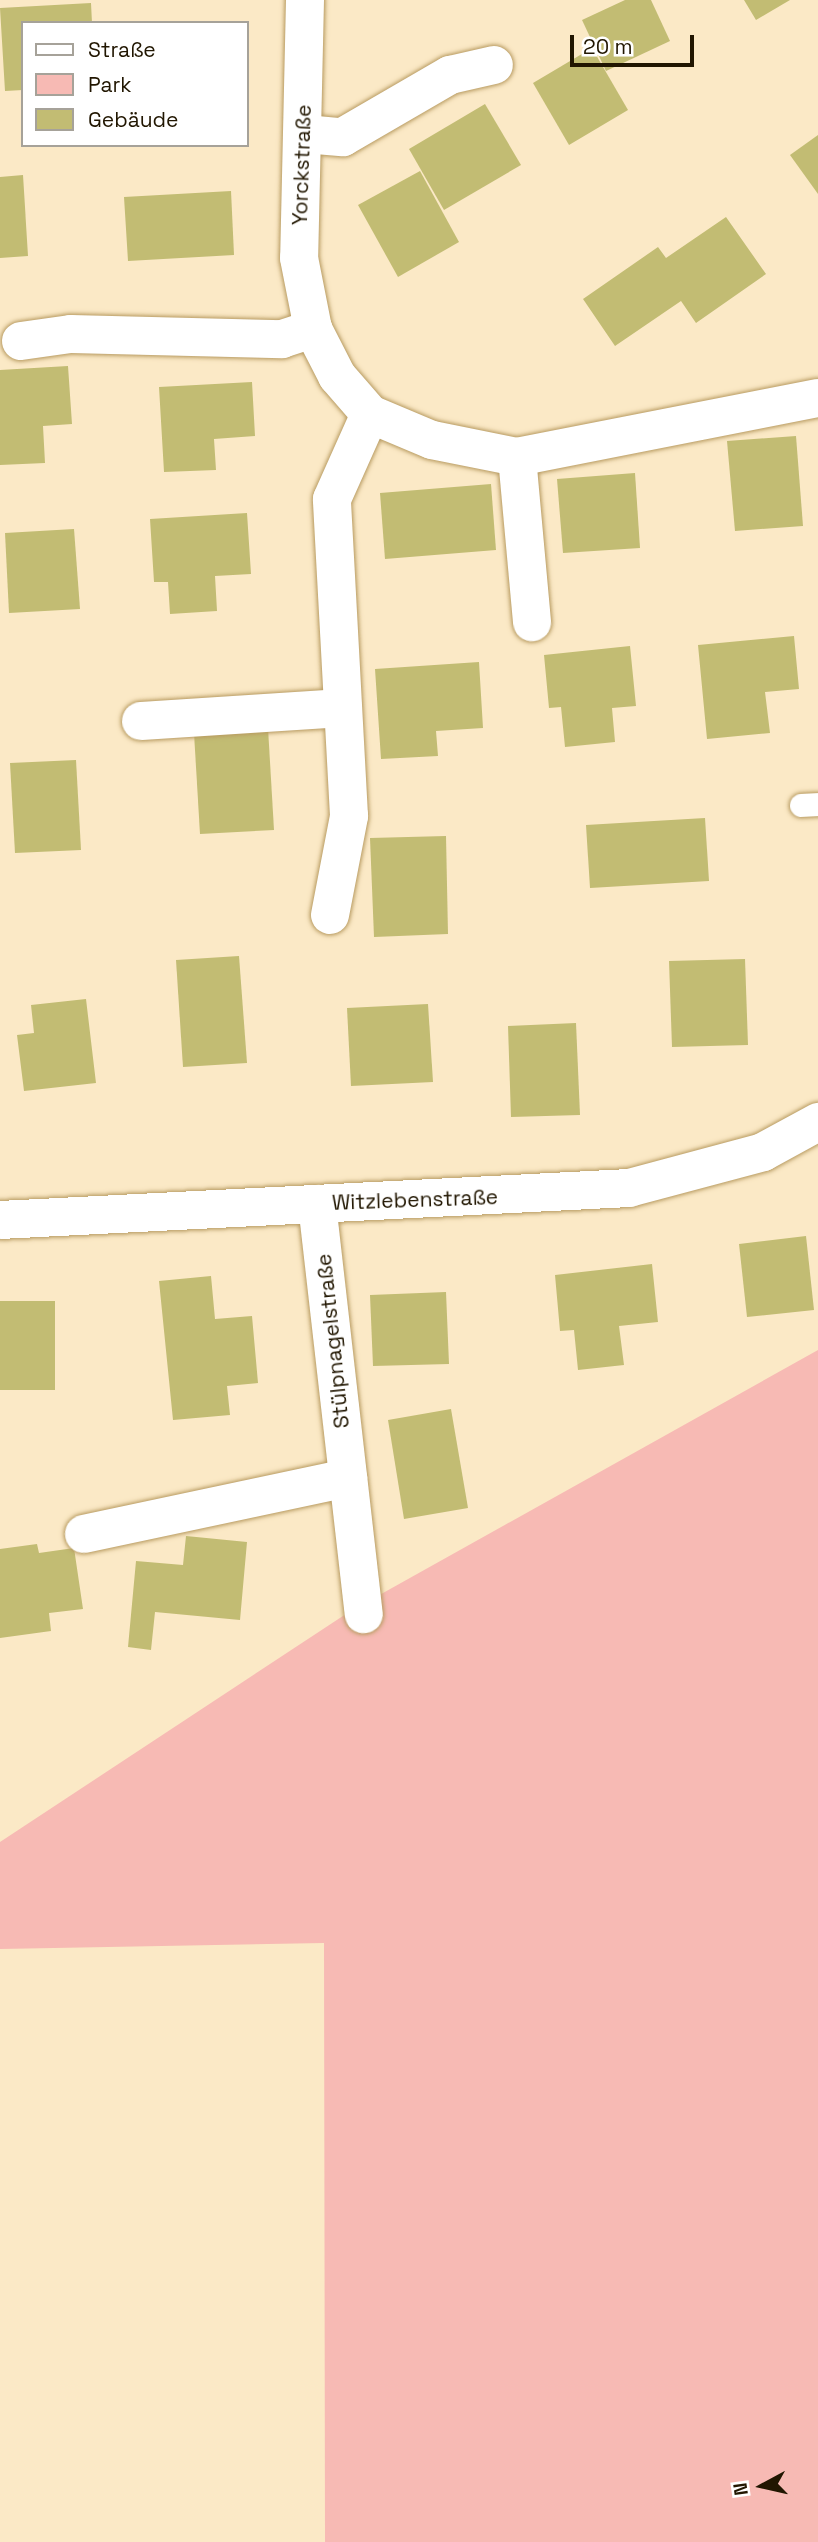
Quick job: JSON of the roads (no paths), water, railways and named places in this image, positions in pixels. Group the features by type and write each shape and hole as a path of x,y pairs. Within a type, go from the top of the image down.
{"street":[{"name":"Yorckstraße","path":"305,0 305,134 299,258 313,329 337,376 370,414 432,440 517,457 818,398"},
{"path":"305,134 343,137 450,75 494,65"},
{"path":"21,341 71,334 282,339 313,329"},
{"path":"330,915 349,816 332,499 370,414"},
{"path":"517,457 532,622"},
{"path":"141,721 343,708"},
{"name":"Witzlebenstraße","path":"0,1220 629,1188 763,1152 818,1122"},
{"name":"Stülpnagelstraße","path":"317,1204 364,1614"},
{"path":"84,1534 348,1478"}]}
